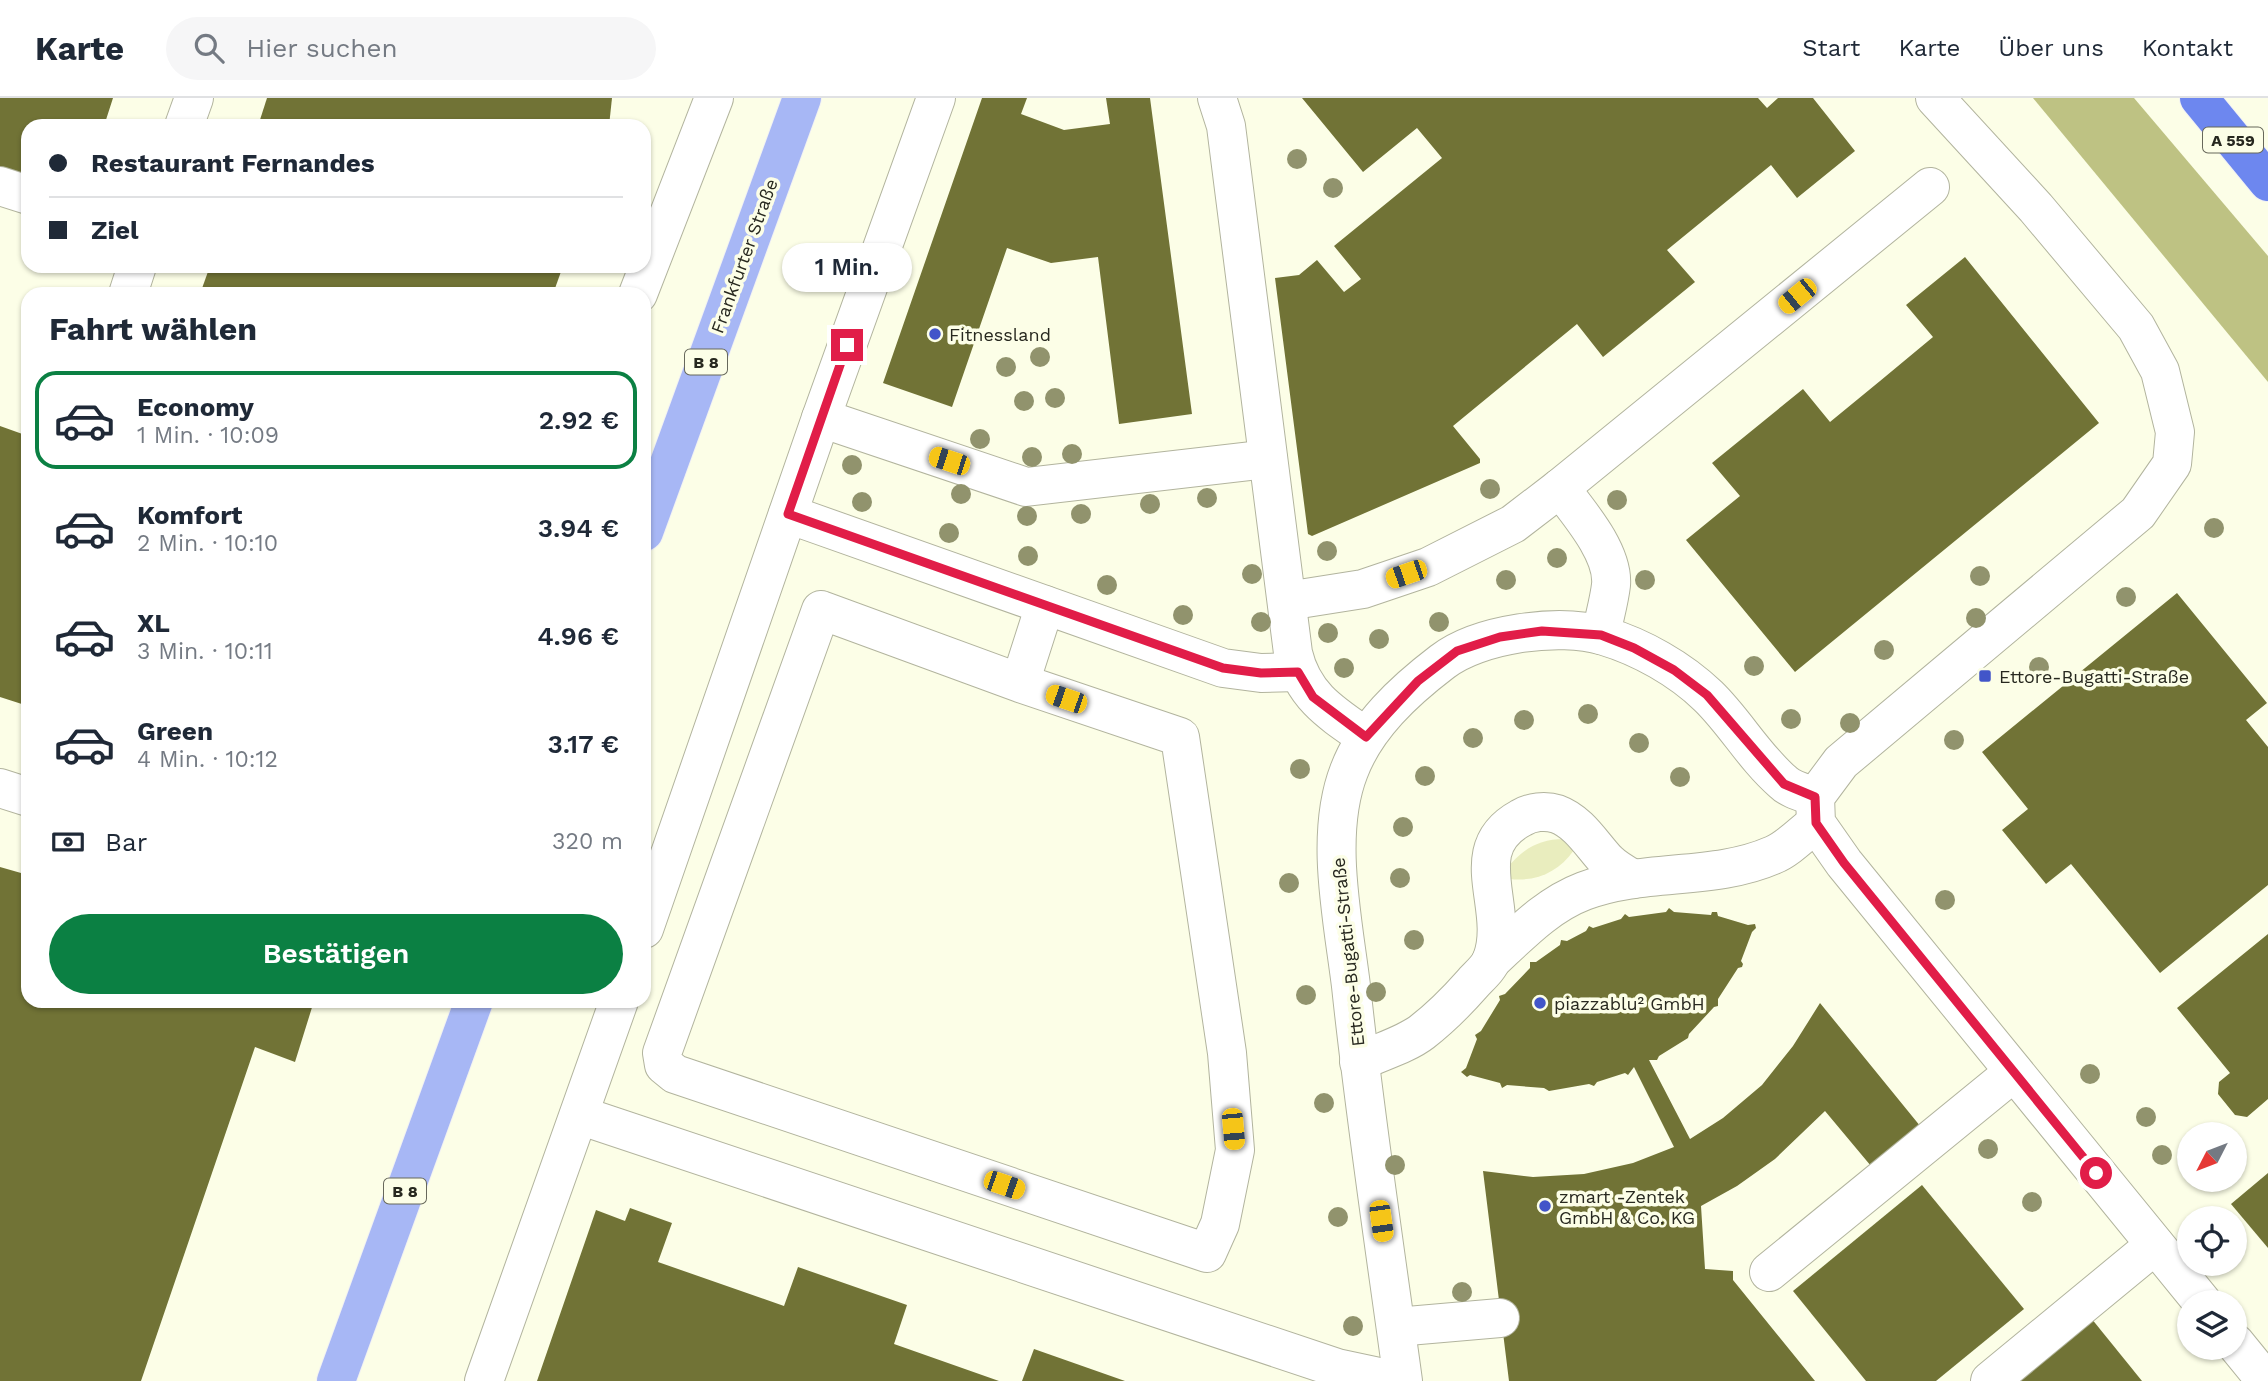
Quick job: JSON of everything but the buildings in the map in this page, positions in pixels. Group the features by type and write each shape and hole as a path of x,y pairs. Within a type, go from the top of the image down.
{"highway":[{"name":"A 559","path":"2199,98 2268,181"}],"main road":[{"name":"Frankfurter Straße","path":"651,513 802,98"},
{"name":"B 8","path":"336,1381 471,1008"}],"street":[{"path":"186,119 194,98"},
{"path":"651,260 714,98"},
{"path":"651,909 821,418 936,98"},
{"path":"1217,98 1226,126 1298,672 1313,697 1366,737"},
{"path":"1359,1062 1420,1033 1459,998 1492,961 1541,914 1584,891 1633,880 1722,869 1774,855 1816,810 1841,762 2138,513 2172,464 2175,432 2160,371 2136,327 2036,208 1935,98"},
{"path":"0,186 21,193"},
{"path":"1287,601 1363,589 1428,567 1513,524 1930,187"},
{"path":"821,418 1026,487 1268,459"},
{"path":"1560,488 1600,546 1609,564 1611,583 1601,635"},
{"path":"788,514 1223,668 1261,673 1298,672"},
{"path":"1020,683 1045,605"},
{"path":"821,610 1020,683 1180,737 1227,1053 1235,1150 1220,1224 1207,1253 676,1074 664,1065 662,1052 821,610"},
{"name":"Ettore-Bugatti-Straße","path":"1401,1381 1359,1062 1337,862 1340,801 1349,771 1366,737 1418,681 1457,651 1500,637 1542,631 1601,635 1634,648 1683,676 1707,695 1784,784 1816,810"},
{"path":"0,788 21,795"},
{"path":"1816,810 1844,863 2192,1290"},
{"path":"1492,961 1499,927 1490,872 1491,853 1498,836 1512,823 1527,815 1541,812 1557,814 1576,825 1610,864 1633,880"},
{"path":"484,1381 617,1008"},
{"path":"1769,1272 2014,1072"},
{"path":"579,1115 1324,1364 1401,1381"},
{"path":"1990,1381 2155,1245"},
{"path":"1396,1327 1500,1318"},
{"path":"2247,1358 2266,1381"}],"green space":[{"path":"2033,98 2134,98 2268,256 2268,382"},
{"path":"1564,839 1574,850 1554,870 1529,879 1510,879 1507,868 1525,850 1539,843"}],"place":[{"name":"Fitnessland","path":"935,334"},
{"name":"Ettore-Bugatti-Straße","path":"1985,676"},
{"name":"piazzablu² GmbH","path":"1540,1003"},
{"name":"zmart -Zentek GmbH & Co. KG","path":"1545,1206"}],"route":[{"path":"847,345 788,514 1223,668 1261,673 1298,672 1313,697 1366,737 1418,681 1457,651 1500,637 1542,631 1601,635 1634,648 1674,670 1707,695 1784,784 1815,797 1816,823 1844,863 2096,1173"}]}
